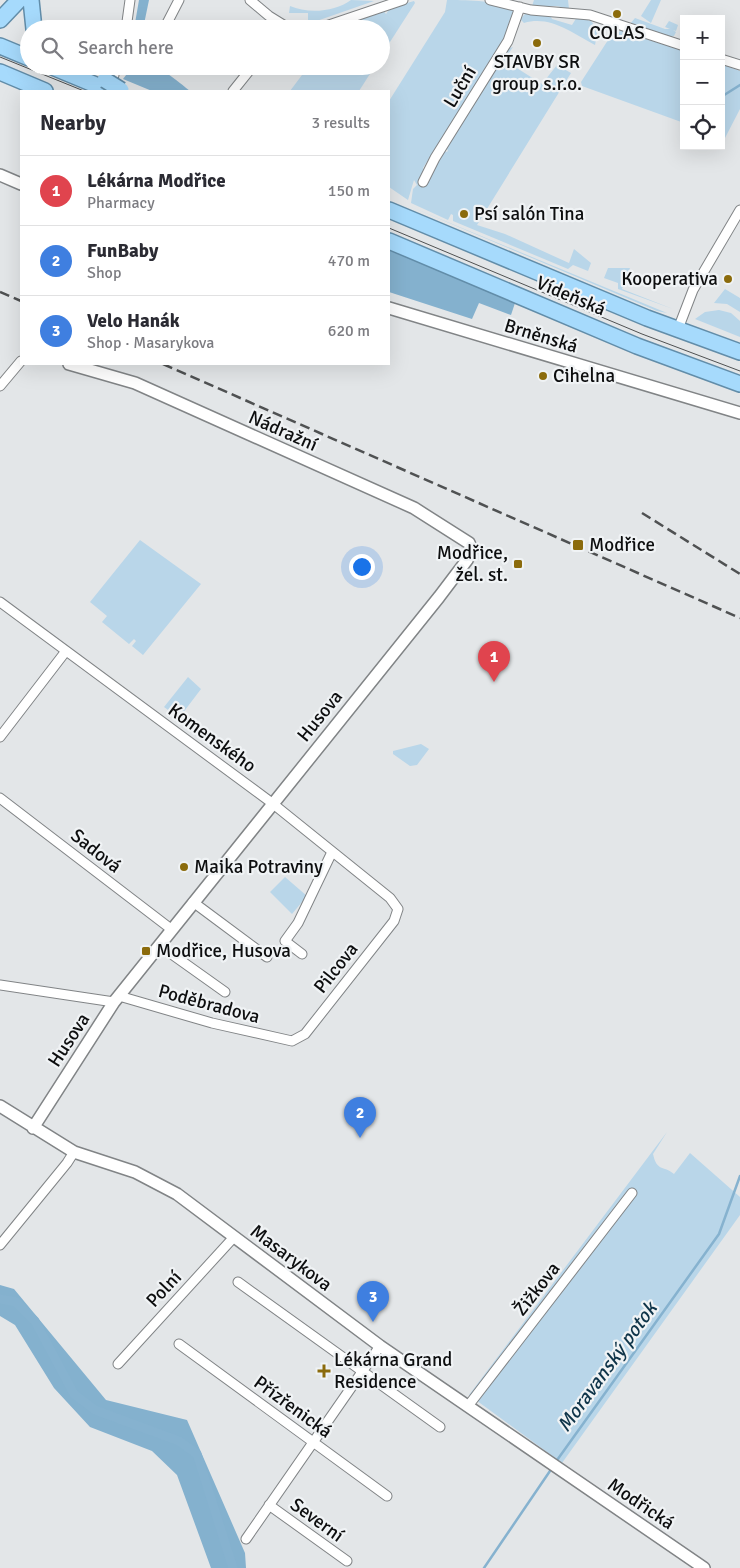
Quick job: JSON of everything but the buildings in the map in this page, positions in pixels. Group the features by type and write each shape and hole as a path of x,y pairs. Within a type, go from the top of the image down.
{"highway":[{"path":"0,20 19,0"},
{"path":"30,0 33,20"},
{"path":"0,46 20,54"},
{"path":"0,72 43,90"},
{"path":"74,75 112,89"},
{"path":"88,75 112,89"},
{"name":"Vídeňská","path":"390,210 470,246 678,330 740,352"},
{"name":"Vídeňská","path":"390,240 637,346 740,384"}],"street":[{"path":"127,20 130,0"},
{"path":"169,20 179,0"},
{"path":"250,0 271,20"},
{"path":"344,20 403,0"},
{"path":"490,0 520,8 590,15 680,45"},
{"name":"Luční","path":"423,182 435,158 508,41 520,8"},
{"path":"724,60 740,65"},
{"path":"112,89 114,75"},
{"path":"234,90 246,75"},
{"path":"0,175 20,184"},
{"path":"678,330 693,290 740,210"},
{"name":"Brněnská","path":"390,308 740,413"},
{"path":"0,386 20,362"},
{"name":"Nádražní","path":"72,365 135,383 414,508 469,543 472,550"},
{"name":"Husova","path":"33,1128 116,999 445,590 468,560 472,550"},
{"name":"Komenského","path":"0,602 272,803 390,898 398,909"},
{"path":"0,737 66,651"},
{"name":"Sadová","path":"0,798 171,930"},
{"path":"302,954 285,941 298,923 332,852"},
{"path":"193,902 267,958"},
{"name":"Pilcova","path":"292,1041 305,1034 394,921 398,909"},
{"name":"Poděbradova","path":"159,945 224,992"},
{"name":"Poděbradova","path":"0,985 116,999 292,1041"},
{"name":"Masarykova","path":"0,1106 74,1152 135,1172 177,1194 380,1346 549,1461"},
{"path":"0,1245 68,1163 74,1152"},
{"name":"Žižkova","path":"468,1406 632,1193"},
{"name":"Polní","path":"118,1364 234,1237"},
{"path":"238,1282 440,1427"},
{"name":"Přízřenická","path":"180,1344 387,1496"},
{"name":"Severní","path":"246,1539 380,1346"},
{"name":"Modřická","path":"549,1461 704,1568"},
{"name":"Severní","path":"269,1506 347,1561"}],"shaded area":[{"path":"139,0 149,0 145,20 136,20"},
{"path":"351,0 374,1 319,20 308,20 308,13 289,13 290,6 313,11 345,4"},
{"path":"447,0 492,3 509,8 514,12 507,35 434,156 431,155 423,168 425,172 442,150 447,152 448,150 444,147 507,49 513,47 504,60 542,84 557,65 571,73 477,225 505,234 569,263 574,249 591,263 588,271 573,265 568,269 453,221 453,215 451,214 448,220 411,203 413,189 417,185 414,180 408,200 390,188 390,99 445,12"},
{"path":"534,0 568,0 569,9 557,6 532,6"},
{"path":"651,0 661,0 651,23 641,16"},
{"path":"414,1 415,3 390,42 390,20 357,20 383,10 386,14 390,8"},
{"path":"526,13 550,15 552,19 572,25 577,17 591,21 596,27 595,45 552,23 534,21 524,23 520,19"},
{"path":"635,18 665,29 670,29 665,27 669,21 678,25 676,31 673,30 676,32 674,36 668,37 630,24"},
{"path":"622,30 680,50 680,122 582,86 581,82 610,37"},
{"path":"725,65 740,71 740,109 725,138"},
{"path":"126,75 168,75 189,90 150,90 123,79"},
{"path":"302,75 369,75 360,90 291,90"},
{"path":"409,206 667,313 657,311"},
{"path":"390,248 515,303 511,315 479,303 472,319 390,292"},
{"path":"608,268 630,268 622,289 673,309 618,289 618,283 604,278"},
{"path":"725,289 740,298 740,312 727,304 714,303"},
{"path":"719,310 731,313 740,321 740,337 695,319 705,312"},
{"path":"140,540 201,584 143,655 132,646 136,641 134,639 129,644 102,622 107,616 90,602"},
{"path":"188,677 201,689 179,718 164,707"},
{"path":"421,744 429,749 417,765 410,766 393,754 393,751"},
{"path":"285,877 307,896 292,914 270,892"},
{"path":"667,1132 653,1154 656,1163 674,1174 690,1153 740,1197 740,1215 562,1463 469,1395"},
{"path":"0,1285 14,1289 106,1400 187,1420 245,1553 246,1568 211,1568 177,1475 152,1451 90,1427 54,1388 15,1325 0,1316"}],"waterway":[{"path":"725,94 740,85"},
{"name":"Moravanský potok","path":"555,1463 719,1234 740,1176"},
{"path":"0,1299 16,1302 35,1321 74,1394 95,1410 179,1441 197,1454 233,1568"},
{"name":"Moravanský potok","path":"484,1568 552,1468"}],"tram line":[{"path":"0,57 20,65"},
{"path":"44,75 82,90"},
{"path":"390,228 642,334 740,371"}],"railway":[{"path":"0,292 20,301"},
{"path":"165,365 740,618"},
{"path":"642,513 740,574"}],"place":[{"name":"COLAS","path":"617,14"},
{"name":"STAVBY SR group s.r.o.","path":"537,43"},
{"name":"Psí salón Tina","path":"464,214"},
{"name":"Kooperativa","path":"728,279"},
{"name":"Cihelna","path":"543,376"},
{"name":"Modřice","path":"578,545"},
{"name":"Modřice, žel. st.","path":"518,564"},
{"name":"Lékárna Modřice","path":"494,682"},
{"name":"Maika Potraviny","path":"184,867"},
{"name":"Modřice, Husova","path":"146,951"},
{"name":"FunBaby","path":"360,1138"},
{"name":"Velo Hanák","path":"373,1322"},
{"name":"Lékárna Grand Residence","path":"324,1371"}]}
